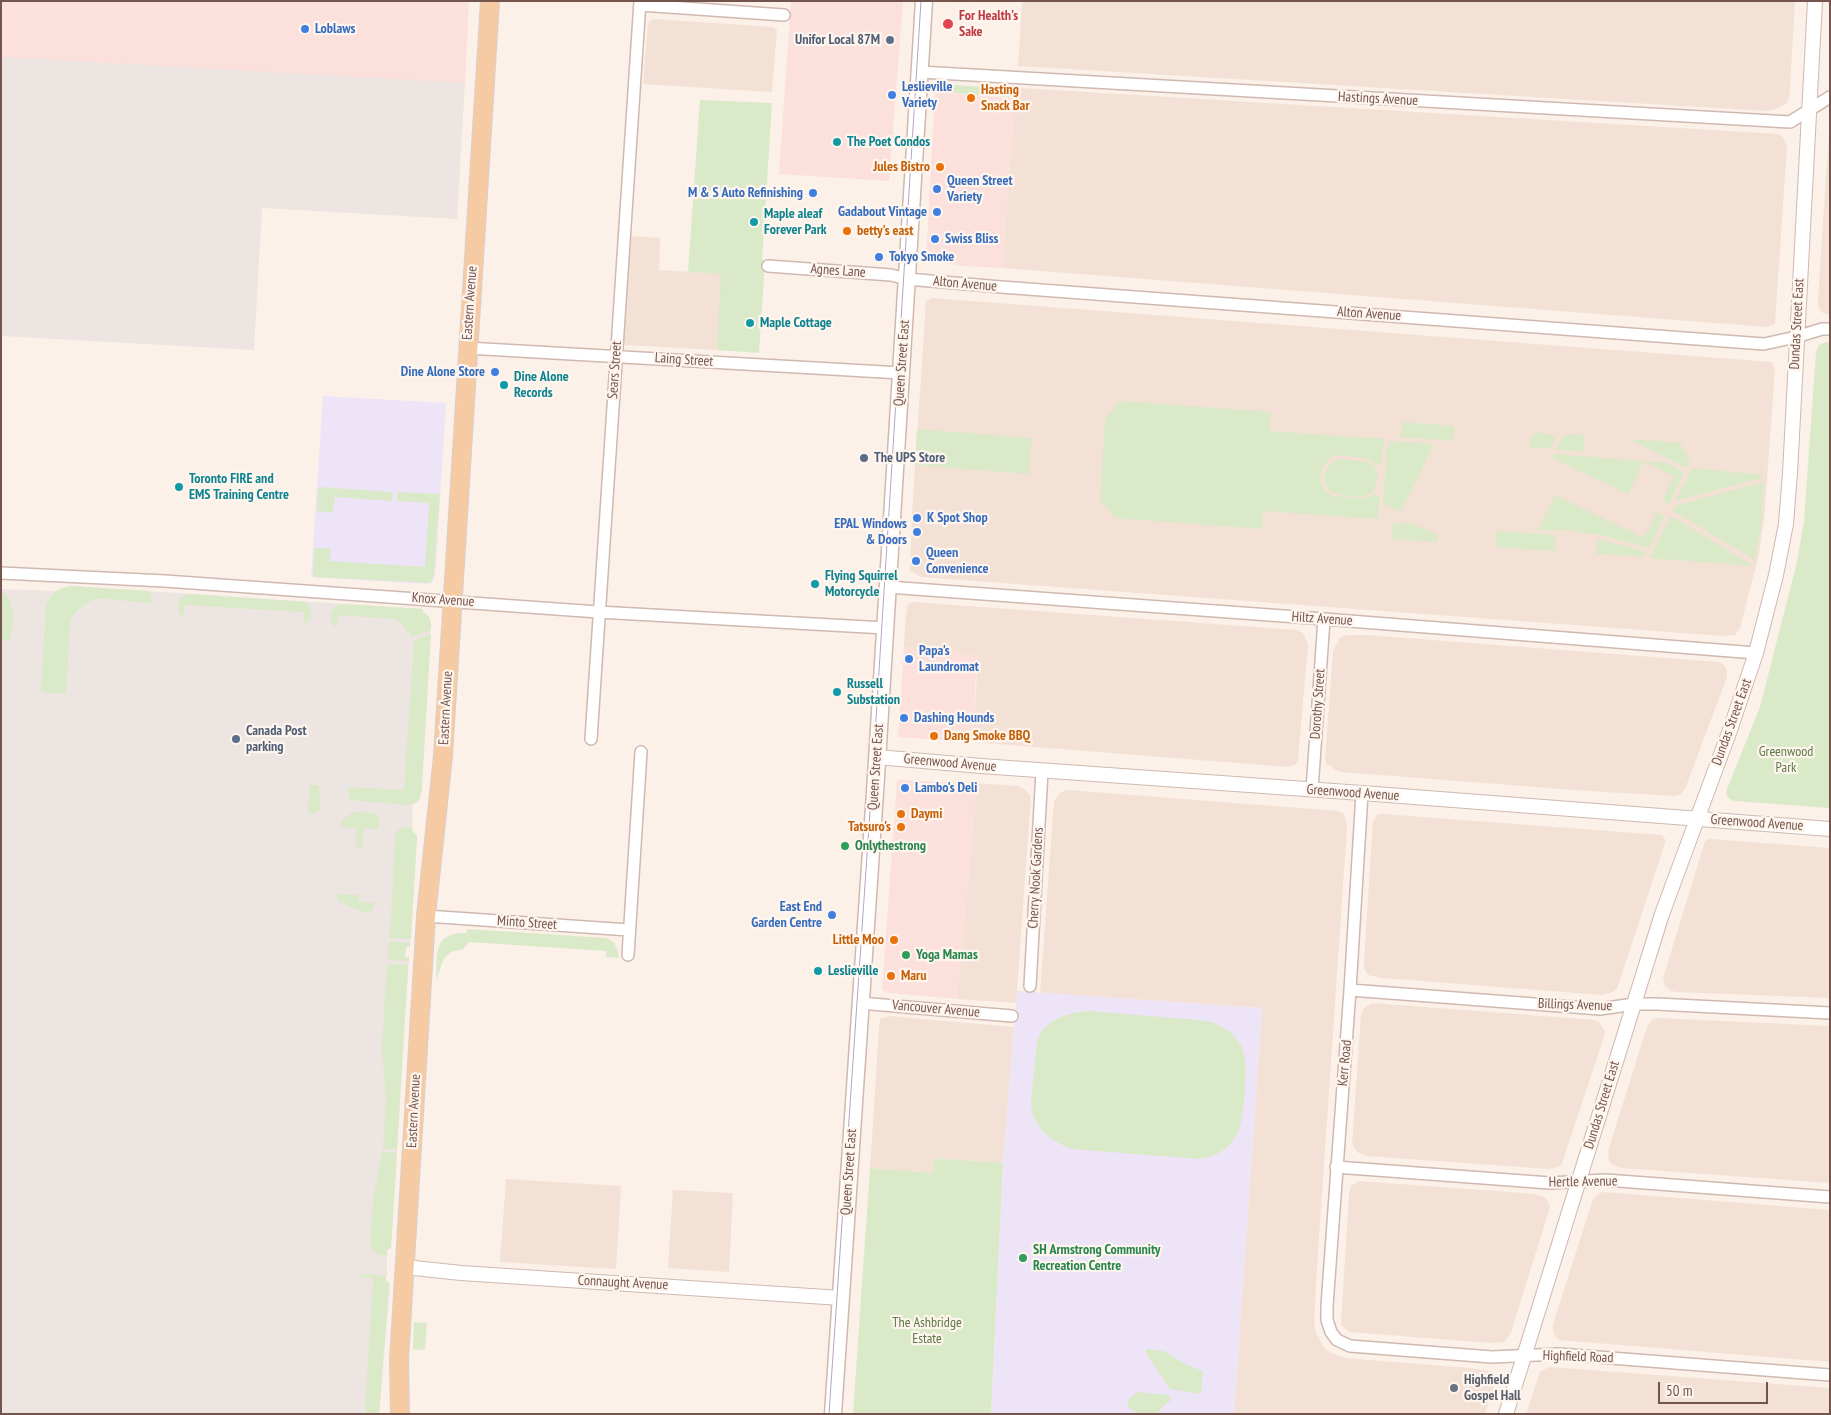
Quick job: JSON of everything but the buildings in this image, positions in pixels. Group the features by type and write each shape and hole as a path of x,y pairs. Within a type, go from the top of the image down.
{"main road":[{"name":"Eastern Avenue","path":"400,1414 399,1360 426,916 443,756 490,1"},
{"name":"Queen Street East","path":"833,1414 888,587 924,1"}],"street":[{"name":"Dundas Street East","path":"1506,1414 1662,914 1730,730 1756,653 1776,575 1786,524 1815,1"},
{"path":"640,3 784,15"},
{"name":"Sears Street","path":"591,739 640,3"},
{"name":"Hastings Avenue","path":"920,72 1790,122 1830,97"},
{"name":"Agnes Lane","path":"768,266 890,275 907,279"},
{"name":"Alton Avenue","path":"907,279 1764,344 1796,337 1822,328 1830,329"},
{"name":"Laing Street","path":"468,348 901,374"},
{"name":"Knox Avenue","path":"1,573 165,581 452,600 598,612 885,628"},
{"name":"Hiltz Avenue","path":"888,587 1324,618 1756,653"},
{"name":"Dorothy Street","path":"1312,790 1324,618"},
{"path":"628,955 641,752"},
{"name":"Greenwood Avenue","path":"877,757 1042,771 1362,793 1830,829"},
{"name":"Cherry Nook Gardens","path":"1030,986 1042,771"},
{"name":"Kerr Road","path":"1332,1332 1327,1320 1327,1306 1362,793"},
{"name":"Minto Street","path":"426,916 629,930"},
{"name":"Billings Avenue","path":"1350,990 1600,1009 1634,1004 1830,1013"},
{"name":"Vancouver Avenue","path":"860,1003 1012,1016"},
{"name":"Hertle Avenue","path":"1336,1166 1550,1183 1606,1180 1830,1197"},
{"name":"Connaught Avenue","path":"404,1267 622,1284 841,1298"},
{"name":"Highfield Road","path":"1332,1332 1337,1340 1350,1346 1492,1356 1558,1354 1830,1375"}],"shaded area":[{"path":"1,1 469,1 465,84 1,57"},
{"path":"791,1 903,1 889,181 779,174"},
{"path":"1022,1 1795,1 1789,98 1786,104 1777,109 1766,111 1018,66"},
{"path":"650,20 773,27 777,30 772,92 643,84 648,24"},
{"path":"1,57 465,83 457,219 262,208 254,350 1,336"},
{"path":"1020,88 1778,134 1783,137 1787,146 1775,323 1767,327 1002,268 1015,98"},
{"path":"935,92 1015,98 1002,268 963,266 926,260"},
{"path":"1830,116 1830,315 1823,313 1819,308 1818,301"},
{"path":"629,236 660,238 659,270 722,274 717,350 623,345"},
{"path":"932,298 1772,362 1775,369 1764,520 1759,554 1740,628 1735,635 1723,636 921,577 910,571 912,512 926,301"},
{"name":"Toronto FIRE and EMS Training Centre","path":"323,396 446,403 435,576 432,582 427,584 311,577"},
{"path":"70,586 423,609 423,612 427,614 431,621 421,796 417,803 413,804 412,830 417,836 410,947 406,947 405,957 409,957 391,1248 387,1250 387,1276 385,1279 390,1287 379,1414 1,1414 1,589 55,591"},
{"path":"913,602 1297,630 1303,633 1308,644 1298,760 1295,765 1288,767 972,742 977,656 942,650 904,647 908,604"},
{"path":"1345,635 1367,635 1718,662 1724,665 1727,670 1727,677 1685,789 1680,795 1588,791 1341,772 1334,769 1330,764 1327,766 1325,759 1333,651 1340,638"},
{"path":"904,647 942,650 977,656 972,742 898,737"},
{"path":"897,780 977,783 957,999 888,993 882,990"},
{"path":"977,783 1019,786 1031,796 1016,1003 957,999"},
{"path":"1068,790 1338,811 1344,814 1347,827 1318,1253 1314,1322 1316,1333 1323,1346 1329,1352 1344,1358 1488,1371 1492,1375 1494,1385 1485,1414 1234,1414 1262,1008 1040,993 1054,801 1061,792"},
{"path":"1377,815 1662,835 1665,843 1617,989 1602,995 1383,978 1368,975 1364,968 1364,962 1372,833 1373,822"},
{"path":"1710,839 1830,848 1830,998 1678,992 1671,991 1665,986 1663,978 1705,841"},
{"path":"1017,991 1262,1008 1234,1414 991,1414 1003,1163"},
{"path":"1372,1003 1595,1020 1599,1022 1605,1031 1603,1040 1561,1166 1549,1169 1366,1156 1357,1152 1352,1144 1361,1015 1364,1008"},
{"path":"889,1016 1014,1027 1003,1163 935,1158 933,1173 870,1168 879,1026 880,1019"},
{"path":"1653,1019 1830,1026 1830,1183 1621,1168 1609,1162 1608,1151 1647,1027"},
{"path":"506,1179 621,1186 616,1269 500,1262"},
{"path":"1359,1181 1536,1194 1546,1198 1550,1206 1549,1210 1511,1333 1504,1342 1490,1343 1350,1332 1342,1326 1349,1192 1351,1186"},
{"path":"673,1190 733,1193 729,1272 668,1268"},
{"path":"1604,1192 1830,1210 1830,1362 1559,1340 1555,1336 1553,1324 1593,1199"},
{"path":"1549,1367 1830,1388 1830,1414 1526,1414 1540,1372"}],"green space":[{"path":"942,84 1010,89 1010,97 941,92"},
{"path":"700,100 772,103 762,260 765,261 759,353 717,350 721,274 688,272"},
{"name":"Greenwood Park","path":"1826,342 1830,343 1830,808 1735,801 1726,795 1727,789 1760,707 1797,562 1804,521 1816,352 1819,345"},
{"path":"1120,401 1271,412 1270,431 1384,439 1382,462 1377,466 1366,458 1336,455 1325,464 1321,475 1322,486 1332,495 1362,498 1374,494 1380,497 1378,519 1263,511 1262,529 1116,518 1100,501 1105,419"},
{"path":"1402,422 1454,426 1453,441 1400,437"},
{"path":"917,429 1032,438 1029,474 915,465"},
{"path":"1539,432 1554,435 1555,438 1550,449 1529,447 1530,437"},
{"path":"1566,434 1585,436 1583,451 1556,450 1562,437"},
{"path":"1631,439 1680,443 1690,462 1687,468"},
{"path":"1391,441 1430,444 1433,446 1401,512 1383,503 1387,450"},
{"path":"1554,454 1644,461 1628,494 1552,458"},
{"path":"1338,459 1364,461 1374,465 1378,476 1374,491 1366,496 1355,496 1342,495 1331,491 1325,483 1325,473 1330,465"},
{"path":"1644,461 1668,463 1684,473 1669,504 1662,500 1674,476"},
{"path":"1693,468 1763,475 1762,478 1675,501"},
{"path":"1764,482 1761,527 1755,560 1673,511 1677,505"},
{"path":"318,487 393,492 392,501 335,497 331,513 318,511"},
{"path":"397,492 440,494 434,574 431,583 314,577 314,548 328,548 331,550 330,561 425,567 429,503 397,501"},
{"path":"1555,495 1644,538 1657,512 1664,516 1649,548 1600,535 1563,530 1537,531"},
{"path":"1671,516 1754,566 1649,558"},
{"path":"1393,523 1411,523 1438,535 1437,542 1392,539"},
{"path":"1496,531 1556,535 1555,551 1495,547"},
{"path":"1598,539 1646,552 1644,557 1596,554"},
{"path":"70,586 149,591 152,596 151,603 96,598 81,607 70,621 66,694 41,692 46,604 55,592"},
{"path":"1,591 10,601 12,607 11,640 1,640"},
{"path":"184,595 305,602 310,606 311,619 304,623 304,612 185,605 183,616 181,617 178,608 179,602"},
{"path":"340,604 423,609 423,612 430,620 431,630 413,637 397,619 338,615 337,626 334,626 331,622 331,611"},
{"path":"431,634 420,797 417,801 408,805 350,800 348,787 404,790 414,641"},
{"path":"310,785 319,785 320,810 311,814 308,813"},
{"path":"353,812 374,813 379,817 379,829 363,829 362,847 356,847 357,828 341,827 342,820"},
{"path":"403,827 413,827 412,830 417,836 411,939 390,938 395,838 396,832"},
{"path":"337,894 359,895 359,902 375,903 372,910 364,913 338,901"},
{"path":"467,929 606,938 616,945 619,958 606,957 606,951 469,942 461,950 446,956 436,979 437,953 442,940 448,936 467,933"},
{"path":"389,941 410,943 410,947 406,947 405,957 409,957 409,961 388,960"},
{"path":"387,964 408,965 397,1149 383,1149 386,1100 382,1048"},
{"path":"1089,1011 1205,1021 1217,1024 1231,1033 1244,1054 1246,1071 1243,1114 1236,1135 1231,1143 1212,1156 1199,1159 1072,1149 1057,1142 1044,1132 1035,1120 1031,1104 1037,1043 1044,1028 1050,1023 1073,1013"},
{"path":"382,1152 397,1153 391,1248 387,1250 388,1255 376,1253 372,1250 370,1243 373,1200"},
{"name":"The Ashbridge Estate","path":"934,1158 1003,1163 991,1414 853,1414 870,1168 933,1173"},
{"path":"363,1274 387,1276 385,1279 389,1283 379,1414 365,1414 373,1278 360,1277"},
{"path":"414,1322 427,1323 425,1350 413,1349"},
{"path":"1146,1349 1164,1351 1185,1364 1203,1371 1201,1394 1170,1389 1146,1353"},
{"path":"1137,1392 1169,1395 1171,1400 1157,1414 1138,1414 1127,1406 1129,1399"}],"tram line":[{"path":"829,1414 873,767 921,1"}],"place":[{"name":"For Health's Sake","path":"948,24"},
{"name":"Loblaws","path":"305,29"},
{"name":"Unifor Local 87M","path":"890,40"},
{"name":"Leslieville Variety","path":"892,95"},
{"name":"Hasting Snack Bar","path":"971,98"},
{"name":"The Poet Condos","path":"837,142"},
{"name":"Jules Bistro","path":"940,167"},
{"name":"Queen Street Variety","path":"937,189"},
{"name":"M & S Auto Refinishing","path":"813,193"},
{"name":"Gadabout Vintage","path":"937,212"},
{"name":"Maple aleaf Forever Park","path":"754,222"},
{"name":"betty's east","path":"847,231"},
{"name":"Swiss Bliss","path":"935,239"},
{"name":"Tokyo Smoke","path":"879,257"},
{"name":"Maple Cottage","path":"750,323"},
{"name":"Dine Alone Store","path":"495,372"},
{"name":"Dine Alone Records","path":"504,385"},
{"name":"The UPS Store","path":"864,458"},
{"name":"Toronto FIRE and EMS Training Centre","path":"179,487"},
{"name":"K Spot Shop","path":"917,518"},
{"name":"EPAL Windows & Doors","path":"917,532"},
{"name":"Queen Convenience","path":"916,561"},
{"name":"Flying Squirrel Motorcycle","path":"815,584"},
{"name":"Papa's Laundromat","path":"909,659"},
{"name":"Russell Substation","path":"837,692"},
{"name":"Dashing Hounds","path":"904,718"},
{"name":"Dang Smoke BBQ","path":"934,736"},
{"name":"Canada Post parking","path":"236,739"},
{"name":"Lambo's Deli","path":"905,788"},
{"name":"Daymi","path":"901,814"},
{"name":"Tatsuro's","path":"901,827"},
{"name":"Onlythestrong","path":"845,846"},
{"name":"East End Garden Centre","path":"832,915"},
{"name":"Little Moo","path":"894,940"},
{"name":"Yoga Mamas","path":"906,955"},
{"name":"Leslieville","path":"818,971"},
{"name":"Maru","path":"891,976"},
{"name":"SH Armstrong Community Recreation Centre","path":"1023,1258"},
{"name":"Highfield Gospel Hall","path":"1454,1388"}]}
